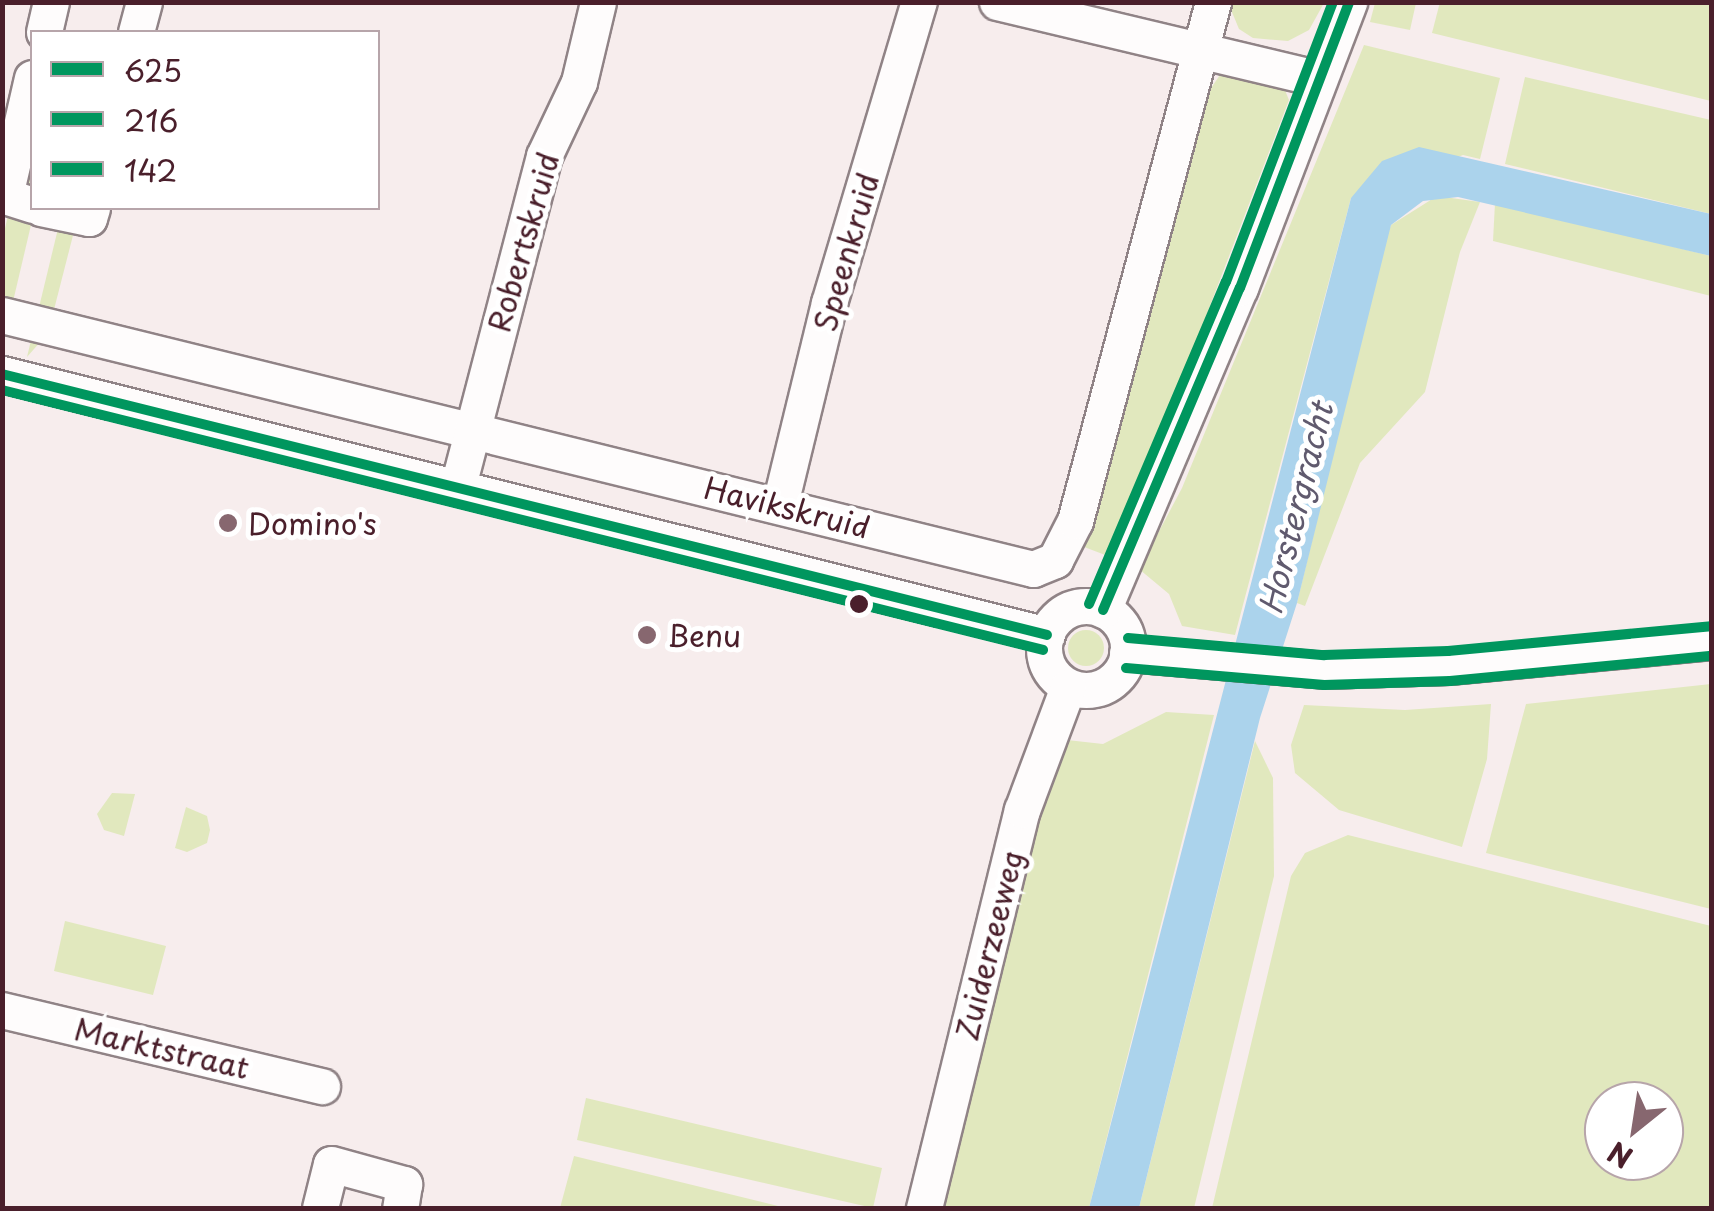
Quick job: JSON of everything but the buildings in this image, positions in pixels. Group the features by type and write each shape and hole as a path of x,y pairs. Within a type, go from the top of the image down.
{"street":[{"path":"44,30 51,2"},
{"path":"137,30 144,2"},
{"name":"Robertskruid","path":"458,486 544,156 578,82 598,2"},
{"name":"Speenkruid","path":"780,504 830,303 919,2"},
{"path":"998,2 1319,79"},
{"name":"Havikskruid","path":"2,316 472,428 1032,569 1054,560 1068,542 1213,2"},
{"path":"1103,610 1240,288 1349,2"},
{"path":"30,87 5,196 30,204"},
{"path":"51,210 89,218 91,210"},
{"path":"5,384 458,486 1047,636"},
{"path":"1068,609 1103,610 1126,634 1127,653 1108,683 1068,687 1046,660 1047,636 1068,609"},
{"path":"1127,653 1324,670 1449,666 1712,641"},
{"name":"Zuiderzeeweg","path":"924,1208 1022,810 1068,687"},
{"name":"Marktstraat","path":"2,1010 322,1086"},
{"path":"320,1208 331,1164 404,1184 400,1208"}],"green space":[{"path":"1440,2 1711,3 1711,101 1432,33"},
{"path":"1324,3 1309,30 1288,41 1253,38 1239,29 1229,5"},
{"path":"1375,3 1416,3 1410,30 1370,22"},
{"path":"1364,45 1500,78 1480,159 1463,155 1351,198 1235,635 1182,626 1169,594 1139,569 1182,488"},
{"path":"1224,69 1282,83 1289,100 1113,558 1079,545 1203,100"},
{"path":"1525,77 1711,120 1711,214 1505,164"},
{"path":"30,121 30,210 35,210 3,344 3,237"},
{"path":"1437,196 1480,202 1460,252 1425,392 1360,463 1305,606 1297,603 1382,249 1391,225"},
{"path":"1495,203 1711,256 1711,296 1493,241"},
{"path":"63,210 79,210 48,333 27,357"},
{"path":"1086,630 1098,636 1104,648 1098,660 1086,666 1074,660 1068,648 1074,636"},
{"path":"1711,684 1711,909 1486,853 1526,704"},
{"path":"1491,704 1487,759 1462,847 1339,810 1295,773 1291,745 1304,705 1405,710"},
{"path":"1166,712 1214,715 1089,1208 938,1208 1025,857 1067,740 1103,744"},
{"path":"1255,741 1273,778 1274,876 1194,1208 1139,1208"},
{"path":"112,793 135,794 124,836 104,830 97,814"},
{"path":"186,807 207,816 210,830 207,843 187,852 175,848"},
{"path":"1348,835 1711,926 1711,1208 1212,1208 1291,876 1305,853"},
{"path":"65,921 166,946 153,995 54,971"},
{"path":"586,1098 882,1168 873,1208 577,1140"},
{"path":"574,1156 786,1208 560,1208"}],"water":[{"name":"Horstergracht","path":"1419,147 1711,214 1711,256 1458,197 1423,201 1391,225 1297,603 1260,718 1139,1208 1089,1208 1351,198 1382,161"}],"transit line":[{"name":"142","path":"1089,604 1226,282 1333,2"},
{"name":"625","path":"1103,610 1240,288 1349,2"},
{"name":"625","path":"2,374 1047,635"},
{"name":"216","path":"2,390 1043,650"},
{"name":"142","path":"1128,638 1324,655 1448,651 1711,626"},
{"name":"216","path":"1126,668 1324,685 1450,681 1712,656"}],"place":[{"name":"Domino's","path":"228,523"},
{"name":"Benu","path":"647,635"}]}
